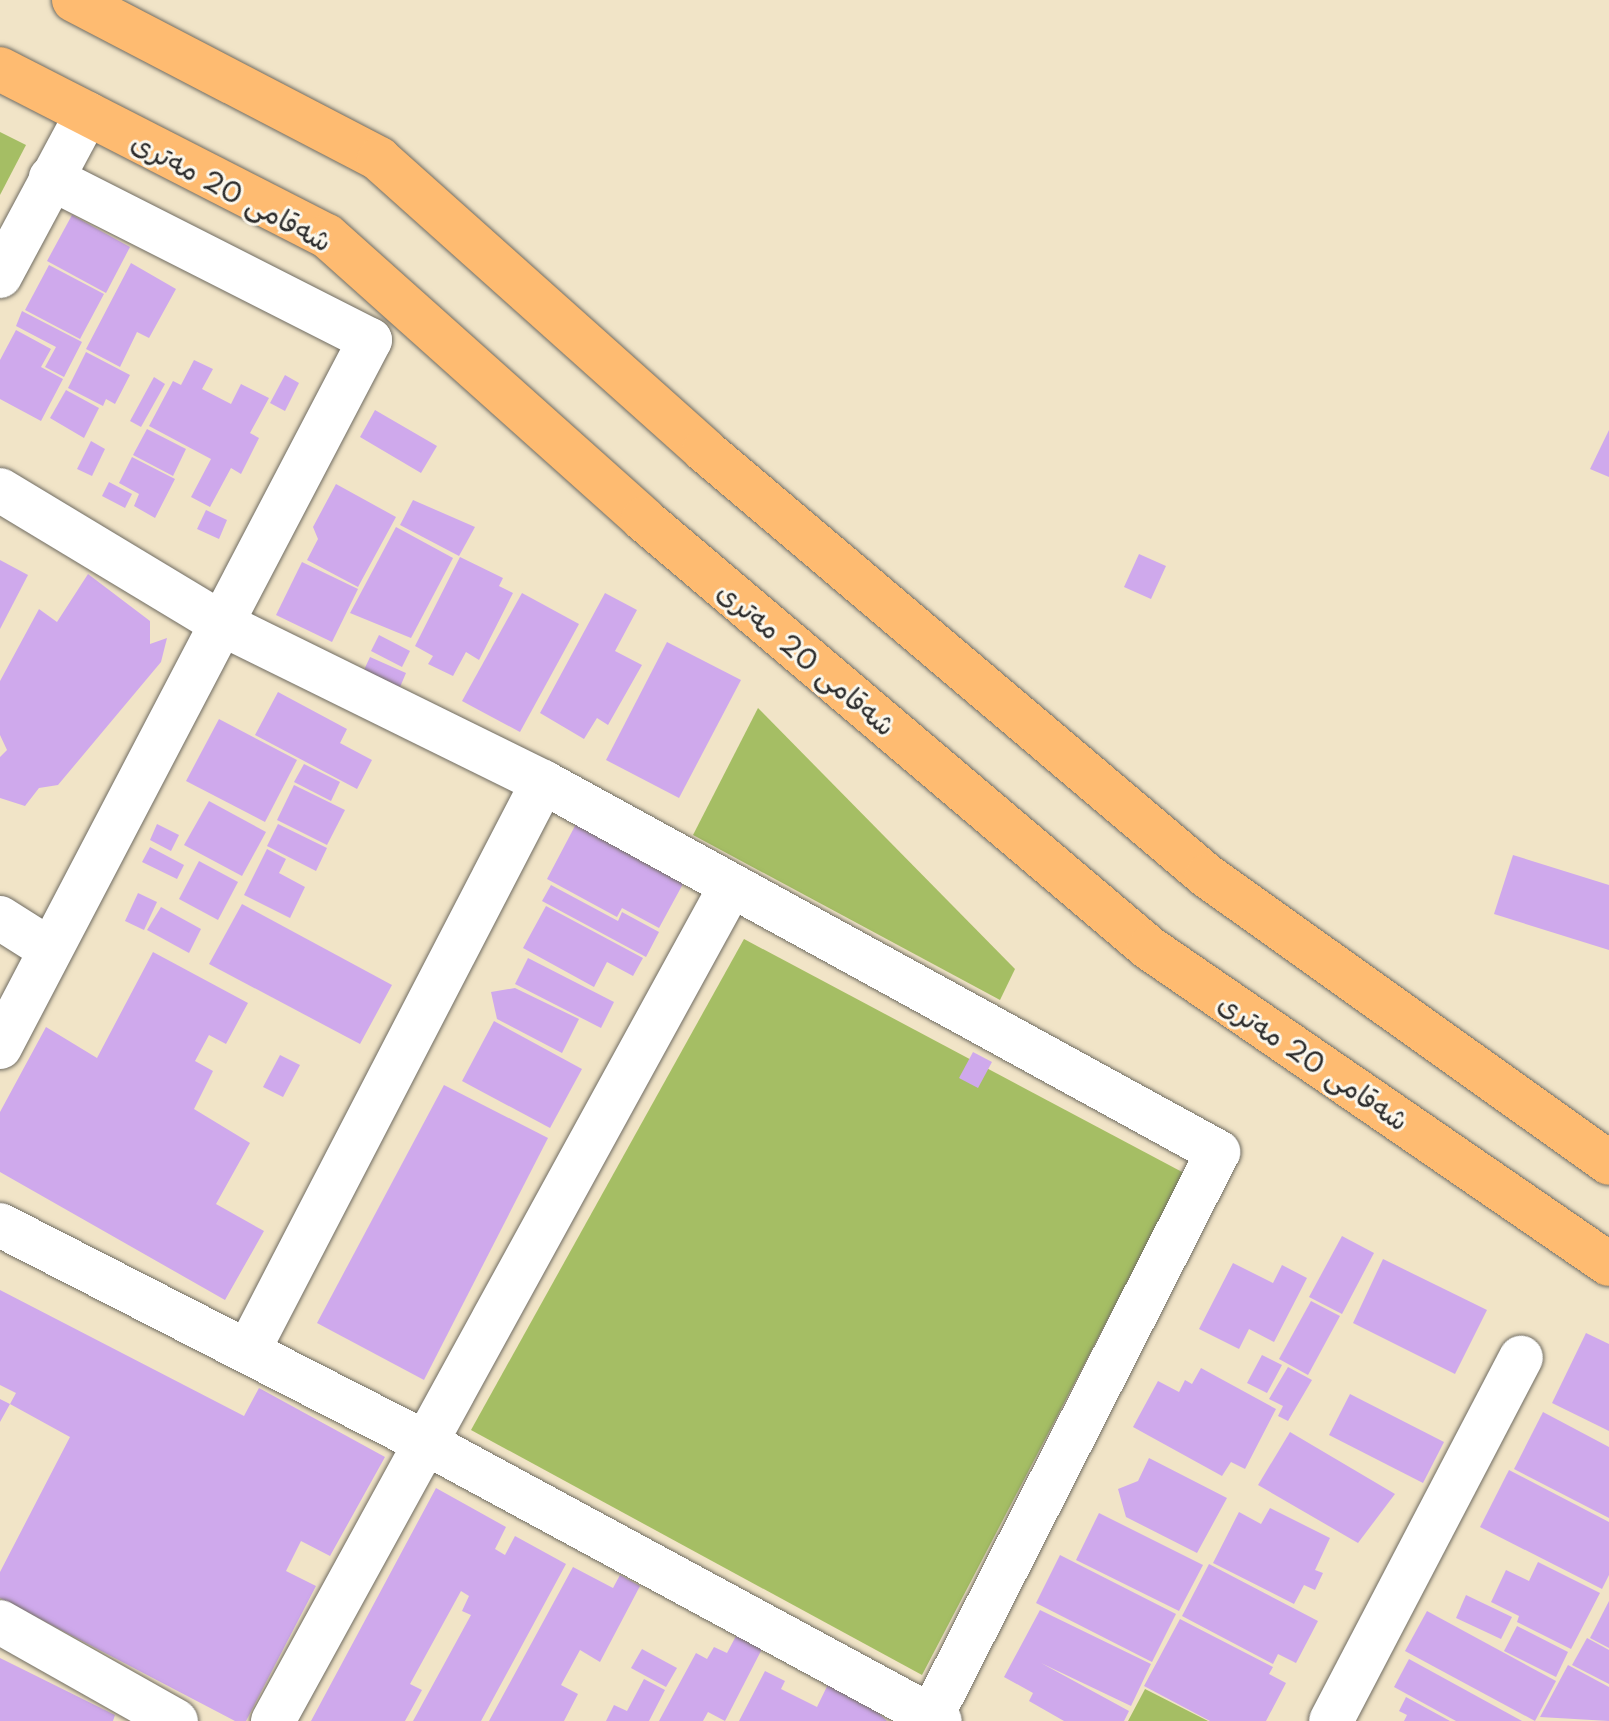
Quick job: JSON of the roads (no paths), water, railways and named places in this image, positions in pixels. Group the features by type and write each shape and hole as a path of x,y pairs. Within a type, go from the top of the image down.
{"main road":[{"path":"74,0 379,159 704,450 1207,876 1609,1163"},
{"name":"شەقامی 20 مەتری","path":"0,69 327,236 643,519 1149,948 1609,1264"}],"street":[{"path":"0,276 87,114"},
{"path":"0,1047 49,949 224,625 370,340 51,178"},
{"path":"0,490 224,625 543,782 1218,1152 933,1720 426,1443 0,1225"},
{"path":"248,1351 543,782"},
{"path":"273,1721 731,886"},
{"path":"0,918 49,949"},
{"path":"1331,1721 1521,1358"},
{"path":"0,1622 176,1721"}]}
